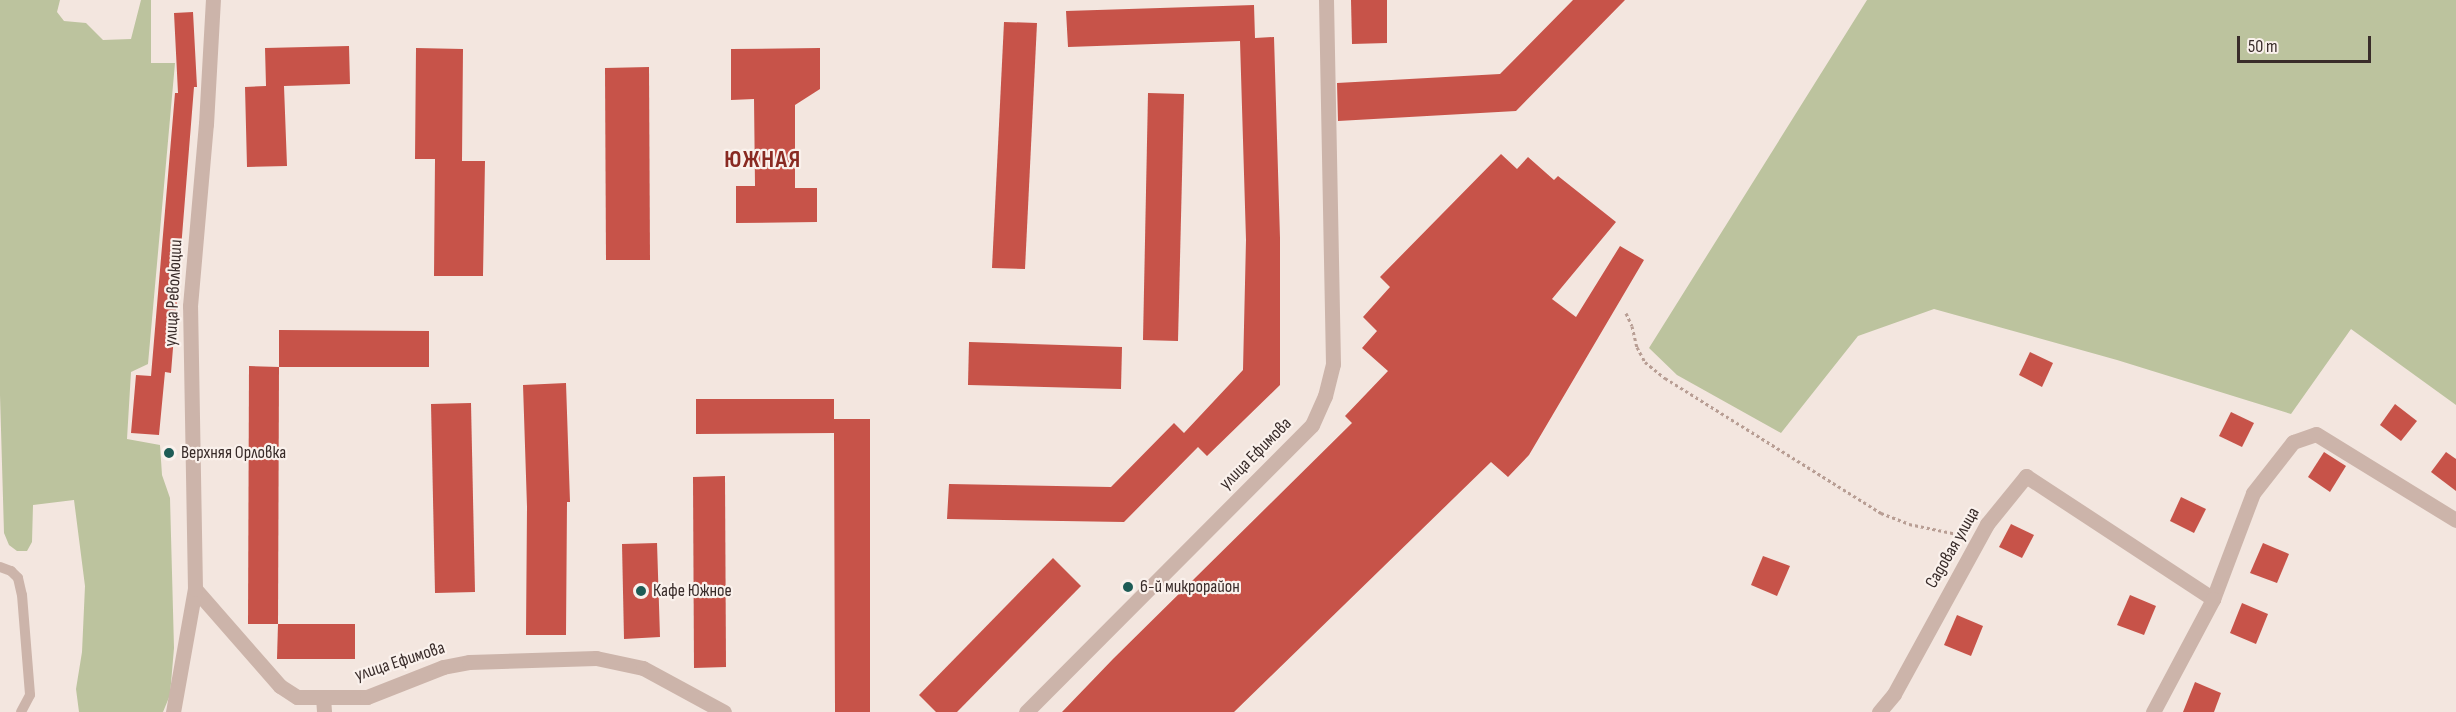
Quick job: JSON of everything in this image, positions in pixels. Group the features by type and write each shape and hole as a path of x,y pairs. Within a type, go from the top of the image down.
{"street":[{"name":"улица Революции","path":"173,712 195,589 190,306 206,124 213,0"},
{"name":"улица Ефимова","path":"1026,712 1312,425 1325,396 1333,364 1326,0"},
{"path":"2153,712 2212,599 2253,493 2293,442 2316,434 2456,520"},
{"name":"Садовая улица","path":"1879,712 1894,694 1988,524 2026,476 2212,599"},
{"name":"улица Ефимова","path":"195,589 280,686 297,697 324,705 367,697 443,667 469,662 596,658 643,669 724,712"}],"lane":[{"path":"0,567 11,571 18,578 22,595 30,695 21,712"}],"path":[{"path":"1626,313 1641,354 1665,378 1881,513 1910,524 1979,539"}],"green space":[{"path":"0,0 60,0 57,12 64,21 86,23 103,40 131,39 141,0 151,0 151,63 175,63 148,364 131,372 127,439 160,445 162,475 170,498 174,648 170,695 163,712 79,712 76,689 82,652 85,586 74,500 33,505 32,542 27,551 17,551 9,545 4,533 0,395"},
{"path":"1867,0 2456,0 2456,405 2351,329 2291,414 2117,360 1934,309 1858,336 1781,433 1677,375 1649,348"}],"building":[{"path":"1351,0 1387,0 1387,43 1352,44"},
{"path":"1573,0 1625,0 1516,111 1338,121 1337,83 1500,74"},
{"path":"1254,5 1255,38 1274,37 1280,238 1280,385 1207,456 1198,447 1124,522 947,519 949,484 1111,487 1174,423 1184,433 1243,370 1246,240 1240,41 1068,47 1066,11"},
{"path":"193,12 197,87 194,87 171,373 165,372 159,435 131,433 136,375 151,376 175,93 178,93 174,13"},
{"path":"1004,22 1037,23 1025,269 992,268"},
{"path":"349,46 350,84 284,86 287,166 247,167 245,87 266,86 265,48"},
{"path":"416,48 463,49 462,161 485,161 483,276 434,276 435,159 415,159"},
{"path":"820,48 820,89 795,105 795,188 817,188 817,222 736,223 736,186 755,186 754,99 731,100 731,49"},
{"path":"649,67 650,260 606,260 605,68"},
{"path":"1148,93 1184,94 1178,341 1143,340"},
{"path":"1501,154 1517,169 1528,157 1554,180 1558,176 1616,222 1552,299 1576,317 1620,246 1644,260 1529,455 1508,477 1491,462 1234,712 1062,712 1352,423 1345,416 1388,371 1362,348 1377,331 1363,317 1390,287 1380,277"},
{"path":"279,330 429,331 429,367 279,367"},
{"path":"969,342 1122,347 1121,389 968,385"},
{"path":"2030,352 2053,363 2042,387 2019,375"},
{"path":"249,366 279,367 278,624 248,624"},
{"path":"566,383 570,502 567,502 566,635 526,635 527,507 523,385"},
{"path":"696,399 834,399 834,419 870,419 870,712 835,712 834,433 696,434"},
{"path":"471,403 475,592 435,593 431,404"},
{"path":"2395,404 2417,421 2401,441 2380,425"},
{"path":"2231,412 2254,423 2242,447 2219,436"},
{"path":"2324,452 2346,466 2330,492 2308,477"},
{"path":"2446,452 2456,459 2456,491 2431,472"},
{"path":"725,476 726,667 694,668 693,477"},
{"path":"2181,497 2206,509 2194,533 2170,521"},
{"path":"2011,524 2034,535 2022,558 1999,547"},
{"name":"Кафе Южное","path":"657,543 660,637 624,639 622,544"},
{"path":"2263,543 2289,554 2277,583 2250,573"},
{"path":"1763,556 1790,566 1777,596 1751,585"},
{"path":"1053,558 1081,586 957,712 936,712 919,695"},
{"path":"2130,595 2156,606 2144,635 2117,625"},
{"path":"2242,603 2268,614 2256,644 2230,633"},
{"path":"1957,615 1983,626 1971,656 1944,645"},
{"path":"278,624 355,624 355,659 277,659"},
{"path":"2195,682 2221,693 2214,712 2183,712"}],"place":[{"name":"Верхняя Орловка","path":"169,453"},
{"name":"6-й микрорайон","path":"1128,587"},
{"name":"Кафе Южное","path":"641,591"}],"district":[{"name":"ЮЖНАЯ","path":"763,160"}]}
